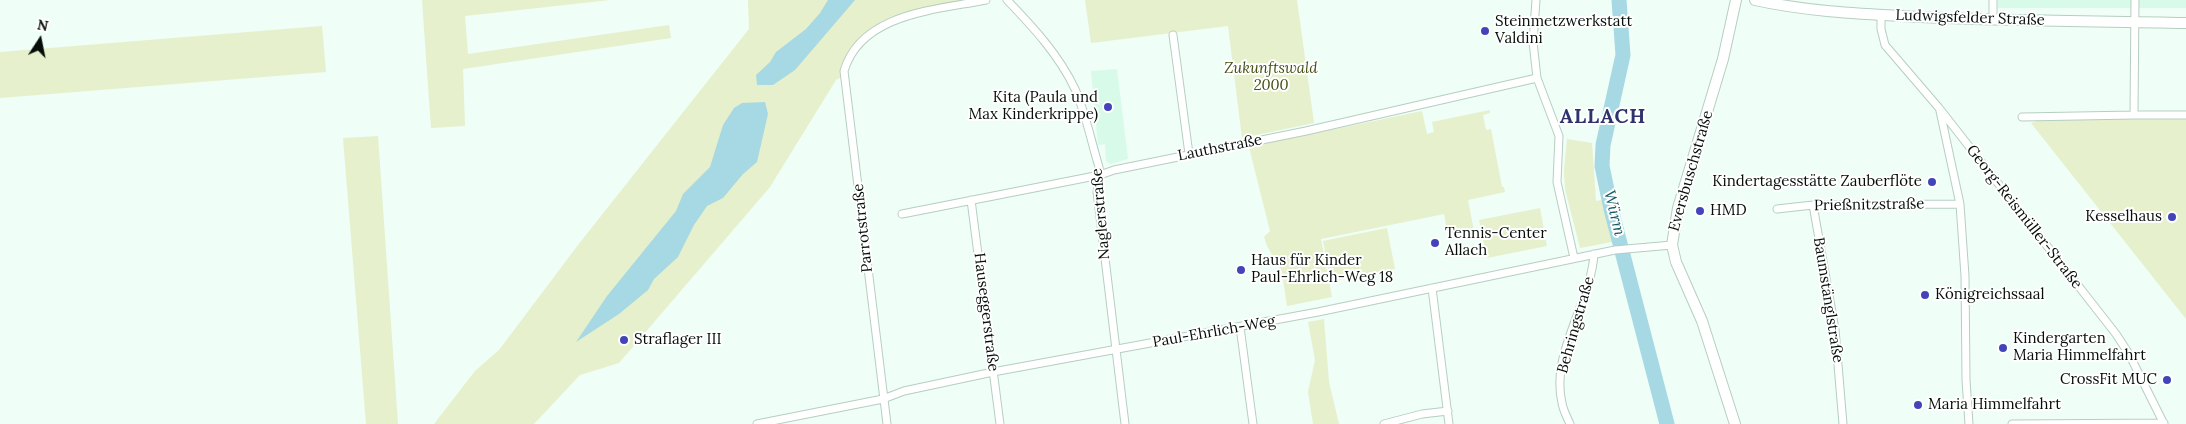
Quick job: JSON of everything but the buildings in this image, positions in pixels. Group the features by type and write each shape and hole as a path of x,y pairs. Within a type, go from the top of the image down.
{"main road":[{"name":"Eversbuschstraße","path":"1734,424 1702,320 1676,262 1672,245 1678,208 1722,59 1736,0"},
{"name":"Ludwigsfelder Straße","path":"1755,0 1830,12 1882,15 1993,20 2186,23"}],"street":[{"name":"Parrotstraße","path":"887,424 859,187 843,76 848,57 860,42 880,27 916,15 986,0"},
{"name":"Naglerstraße","path":"1007,0 1034,28 1066,72 1081,104 1100,175 1097,192 1125,424"},
{"path":"1536,0 1533,42 1537,78 1559,136 1557,182 1574,258"},
{"path":"1993,0 1993,20"},
{"path":"2134,116 2133,22 2135,0"},
{"name":"Georg-Reismüller-Straße","path":"1882,15 1881,29 1885,45 1939,108 2116,334 2164,424"},
{"path":"1173,36 1189,154"},
{"name":"Lauthstraße","path":"902,214 1100,175 1114,170 1306,131 1537,78"},
{"path":"1939,108 1960,204 1965,276 1966,380 1969,424"},
{"path":"2022,117 2186,115"},
{"name":"Hauseggerstraße","path":"972,200 1000,424"},
{"name":"Prießnitzstraße","path":"1777,209 1813,205 1960,204"},
{"name":"Baumstänglstraße","path":"1813,205 1836,329 1843,424"},
{"name":"Paul-Ehrlich-Weg","path":"757,424 789,421 883,399 904,391 993,372 1240,327 1594,254 1628,248 1672,245"},
{"name":"Behringstraße","path":"1570,424 1562,402 1560,370 1588,286 1594,254"},
{"path":"1432,288 1449,424"},
{"path":"1240,327 1254,424"},
{"path":"1384,424 1422,414 1448,411"},
{"path":"2012,424 2164,424"}],"shaded area":[{"path":"1998,0 2186,0 2186,8 1998,8"},
{"name":"Kita (Paula und Max Kinderkrippe)","path":"1117,69 1128,159 1110,164 1106,161 1105,144 1098,145 1091,71"}],"green space":[{"path":"422,0 610,0 465,16 468,54 669,25 671,38 463,69 465,126 431,128"},
{"path":"748,0 973,0 911,12 873,27 858,40 847,56 841,77 836,80 770,187 619,363 580,375 534,424 434,424 475,371 499,350 578,245 749,29"},
{"name":"Zukunftswald 2000","path":"1085,0 1297,0 1314,123 1242,138 1228,26 1091,43"},
{"path":"322,26 326,72 0,98 0,52"},
{"path":"1490,110 1490,113 1483,115 1486,130 1491,129 1502,187 1504,187 1505,192 1468,200 1474,231 1448,236 1444,214 1321,239 1332,297 1287,306 1282,272 1264,237 1270,231 1249,147 1422,111 1427,134 1434,132 1432,122"},
{"path":"2186,118 2186,319 2031,123 2040,120"},
{"path":"378,136 398,424 366,424 343,138"},
{"path":"1567,139 1592,143 1596,201 1602,200 1612,242 1580,248 1565,189 1564,171"},
{"path":"1540,208 1547,246 1487,258 1479,220"},
{"path":"1387,228 1395,269 1331,282 1323,241"},
{"path":"1324,319 1329,382 1339,424 1313,424 1308,392 1315,360 1308,322"}],"water":[{"path":"828,0 855,0 795,70 773,85 757,85 756,75 770,62 776,52 806,29"},
{"path":"765,102 768,114 757,162 743,174 723,198 707,206 694,225 678,257 654,279 648,290 619,314 576,342 607,296 676,211 683,194 710,167 723,125 734,108 742,103"}],"waterway":[{"name":"Würm","path":"1619,0 1623,55 1603,145 1602,166 1611,209 1667,424"}],"place":[{"name":"Steinmetzwerkstatt Valdini","path":"1485,31"},
{"name":"Kita (Paula und Max Kinderkrippe)","path":"1108,107"},
{"name":"Kindertagesstätte Zauberflöte","path":"1932,182"},
{"name":"HMD","path":"1700,211"},
{"name":"Kesselhaus","path":"2172,217"},
{"name":"Tennis-Center Allach","path":"1435,243"},
{"name":"Haus für Kinder Paul-Ehrlich-Weg 18","path":"1241,270"},
{"name":"Königreichssaal","path":"1925,295"},
{"name":"Straflager III","path":"624,340"},
{"name":"Kindergarten Maria Himmelfahrt","path":"2003,348"},
{"name":"CrossFit MUC","path":"2167,380"},
{"name":"Maria Himmelfahrt","path":"1918,405"}],"district":[{"name":"ALLACH","path":"1603,117"}]}
